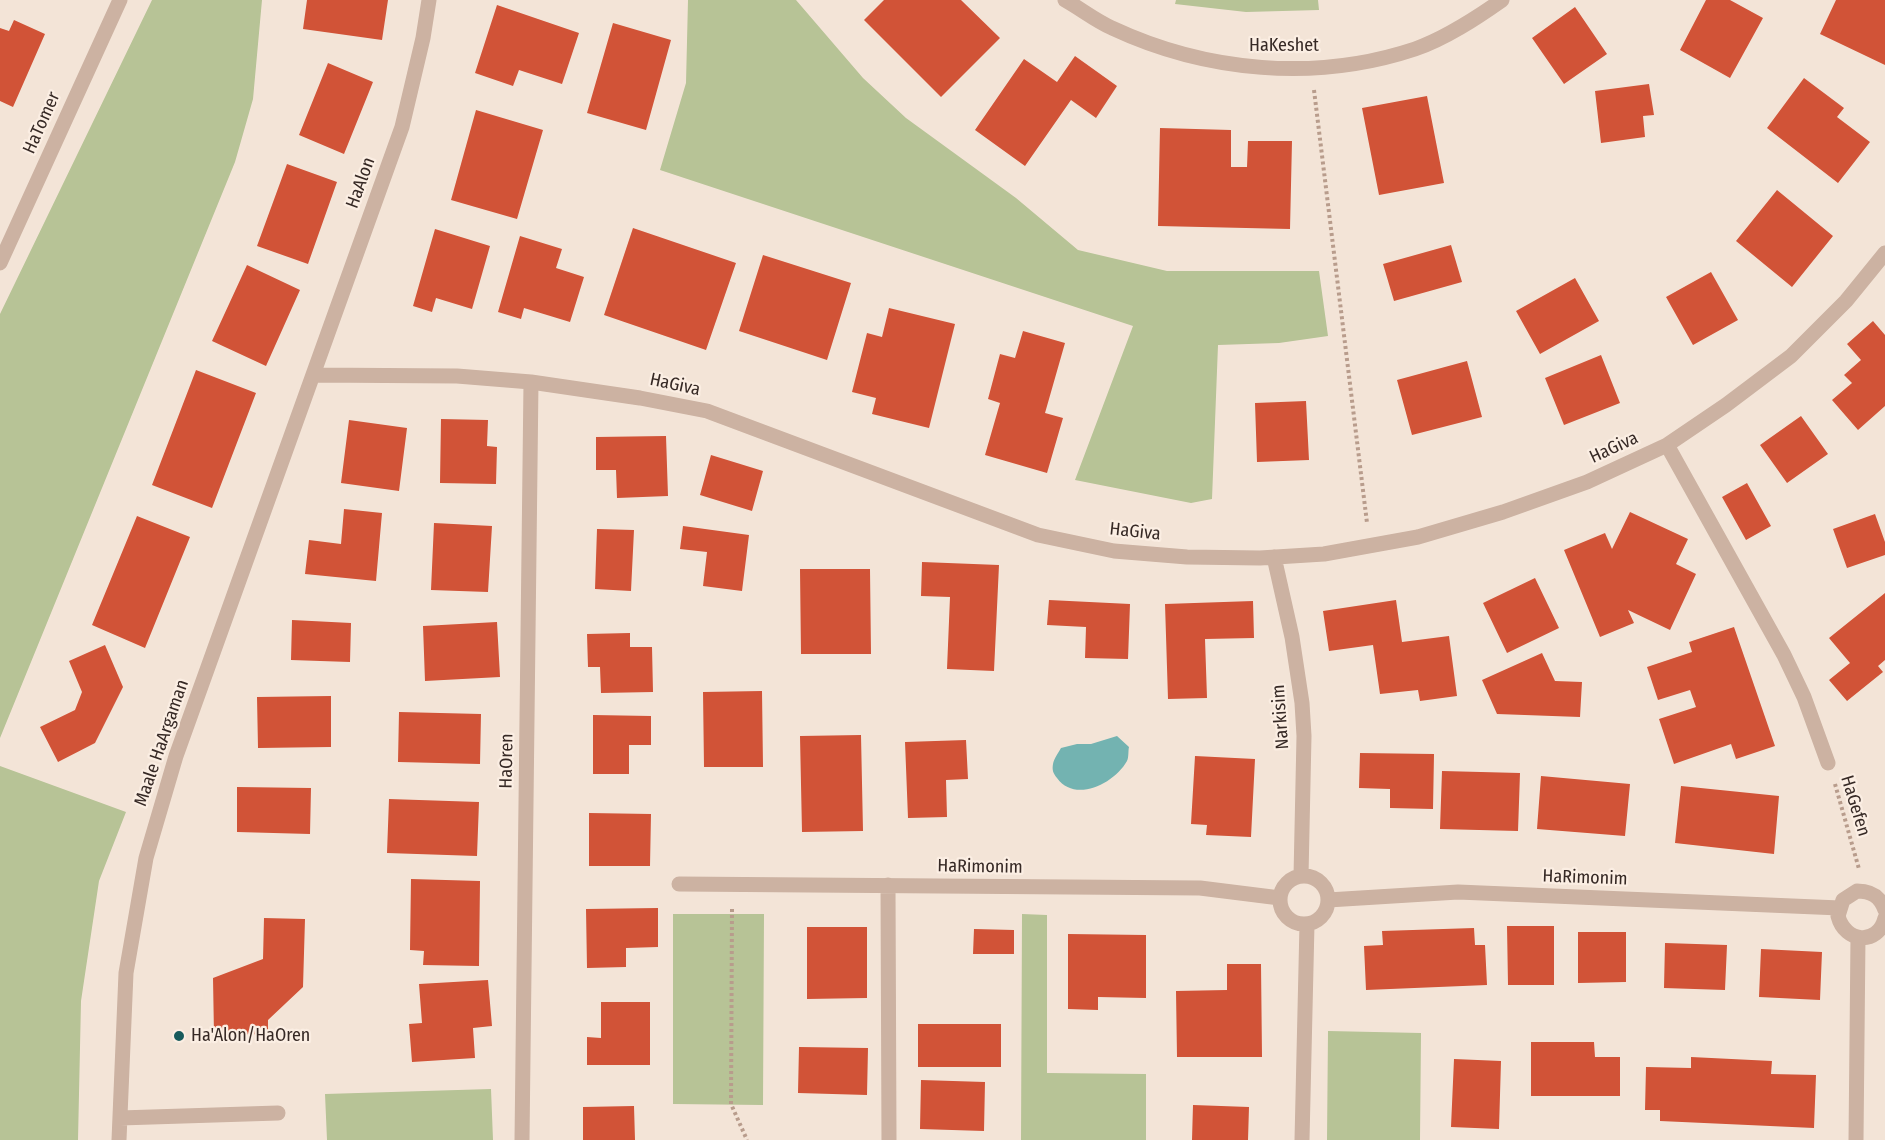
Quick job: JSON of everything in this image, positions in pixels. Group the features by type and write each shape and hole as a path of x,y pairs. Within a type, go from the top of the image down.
{"street":[{"name":"HaTomer","path":"0,263 120,0"},
{"name":"HaAlon","path":"314,375 402,127 423,38 429,0"},
{"name":"HaKeshet","path":"1065,0 1111,28 1164,48 1226,65 1298,69 1362,62 1415,49 1473,21 1502,0"},
{"name":"HaGiva","path":"314,375 457,376 531,382 640,398 707,411 1038,535 1114,551 1187,557 1274,557 1324,554 1418,537 1513,508 1587,482 1667,445 1726,405 1791,356 1846,301 1885,253"},
{"name":"Maale HaArgaman","path":"119,1140 126,974 146,858 176,756 314,375"},
{"name":"HaOren","path":"522,1140 531,382"},
{"path":"1667,445 1784,655 1804,697 1828,763"},
{"name":"Narkisim","path":"1274,557 1292,637 1305,736 1301,876"},
{"path":"1301,876 1316,879 1322,884 1327,892 1328,900 1326,910 1321,917 1307,924 1290,920 1284,914 1280,898 1286,883 1301,876"},
{"name":"HaRimonim","path":"679,884 1200,888 1280,898"},
{"path":"888,885 889,1140"},
{"path":"1884,924 1874,935 1858,938 1845,930 1838,916 1840,908 1849,895 1857,891 1873,894 1880,899 1885,910"},
{"name":"HaRimonim","path":"1328,900 1458,892 1840,908"},
{"path":"1302,1140 1307,924"},
{"path":"1856,1140 1858,938"},
{"path":"120,1118 278,1113"}],"path":[{"path":"1311,68 1370,545"},
{"name":"HaGefen","path":"1828,763 1866,891"},
{"path":"732,884 731,1104 747,1140"}],"green space":[{"path":"152,0 262,0 253,99 235,162 0,738 0,314"},
{"path":"688,0 796,0 863,78 906,118 1016,198 1078,250 1167,271 1319,271 1328,336 1279,343 1218,345 1212,499 1191,503 1075,480 1133,326 660,170 686,83"},
{"path":"1176,0 1318,0 1319,10 1246,12 1175,4"},
{"path":"0,766 126,812 99,881 81,1001 78,1140 0,1140"},
{"path":"673,914 764,914 763,1105 673,1104"},
{"path":"1022,914 1047,915 1047,1073 1146,1074 1146,1140 1021,1140"},
{"path":"1328,1031 1421,1033 1420,1140 1327,1140"},
{"path":"491,1089 493,1140 327,1140 325,1094"}],"water":[{"path":"1117,736 1129,747 1128,759 1113,777 1104,783 1084,790 1074,789 1065,785 1055,775 1053,764 1061,748 1077,744 1091,744"}],"building":[{"path":"307,0 388,0 382,40 303,29"},
{"path":"884,0 961,0 1000,38 941,97 864,20"},
{"path":"1706,0 1730,0 1763,18 1730,78 1680,50"},
{"path":"1836,0 1885,0 1885,65 1820,34"},
{"path":"497,5 579,33 562,84 519,70 513,86 475,73"},
{"path":"1575,7 1607,54 1564,84 1532,38"},
{"path":"14,20 45,34 13,107 0,101 0,28 9,31"},
{"path":"613,23 671,40 646,130 587,113"},
{"path":"1075,56 1117,86 1096,118 1071,100 1025,166 975,130 1024,59 1057,82"},
{"path":"328,63 373,82 344,154 299,135"},
{"path":"1804,78 1844,108 1837,117 1870,142 1838,183 1767,128"},
{"path":"1649,84 1654,115 1643,116 1645,137 1601,143 1595,91"},
{"path":"1427,96 1444,183 1379,195 1362,108"},
{"path":"476,110 543,130 517,219 451,200"},
{"path":"1160,128 1231,130 1231,167 1247,167 1248,141 1292,141 1290,229 1158,226"},
{"path":"287,164 337,182 308,264 257,246"},
{"path":"1777,190 1833,236 1792,287 1736,241"},
{"path":"633,228 736,263 706,350 604,315"},
{"path":"435,229 490,246 472,309 436,298 432,312 413,306"},
{"path":"520,236 562,249 556,268 584,277 570,322 524,308 521,319 498,312"},
{"path":"1451,245 1462,282 1394,301 1383,264"},
{"path":"763,255 851,283 827,360 739,331"},
{"path":"247,265 300,290 266,366 212,341"},
{"path":"1711,272 1738,320 1693,345 1666,297"},
{"path":"1575,278 1599,321 1540,354 1516,311"},
{"path":"889,308 955,324 929,428 872,414 876,398 852,392 867,333 882,337"},
{"path":"1873,321 1885,335 1885,406 1858,430 1832,400 1852,383 1844,375 1861,360 1847,344"},
{"path":"1023,331 1065,343 1045,413 1063,418 1047,473 985,455 1000,403 988,399 1000,354 1015,358"},
{"path":"1601,355 1620,403 1564,425 1545,378"},
{"path":"1467,361 1482,417 1412,435 1397,380"},
{"path":"196,370 256,393 212,508 152,485"},
{"path":"1306,401 1309,460 1257,462 1255,403"},
{"path":"1801,416 1828,454 1787,483 1760,445"},
{"path":"441,419 488,420 487,446 497,447 496,484 440,483"},
{"path":"349,420 407,428 399,491 341,483"},
{"path":"666,436 668,496 617,498 616,470 596,470 596,437"},
{"path":"711,455 763,471 752,511 700,495"},
{"path":"1747,483 1771,526 1746,540 1722,497"},
{"path":"344,509 382,513 376,581 305,574 309,540 341,544"},
{"path":"1630,512 1688,539 1676,564 1696,574 1670,630 1628,610 1634,623 1600,637 1564,550 1605,533 1612,549"},
{"path":"1875,514 1885,542 1885,555 1847,568 1833,529"},
{"path":"137,516 190,537 145,648 92,625"},
{"path":"434,523 492,526 488,592 431,590"},
{"path":"683,526 749,535 742,591 703,586 707,552 680,549"},
{"path":"597,529 634,530 631,591 595,589"},
{"path":"922,562 999,565 994,671 947,669 950,597 921,596"},
{"path":"800,569 870,569 871,654 801,654"},
{"path":"1535,578 1559,628 1507,653 1483,603"},
{"path":"1885,593 1885,660 1878,666 1883,672 1847,701 1829,680 1850,663 1829,638"},
{"path":"1049,600 1130,604 1128,659 1085,658 1086,627 1047,625"},
{"path":"1396,600 1402,642 1449,636 1457,696 1420,701 1418,690 1380,694 1373,645 1329,651 1323,611"},
{"path":"1253,601 1254,638 1205,639 1207,698 1168,699 1165,604"},
{"path":"292,620 351,623 350,662 291,660"},
{"path":"497,622 500,677 425,681 423,626"},
{"path":"1734,627 1775,746 1736,759 1731,744 1674,764 1659,719 1696,707 1690,690 1658,700 1647,667 1692,652 1689,642"},
{"path":"630,633 630,647 652,647 653,692 601,693 600,667 588,667 587,634"},
{"path":"105,645 123,687 95,743 58,762 40,727 75,710 82,692 69,661"},
{"path":"1542,653 1555,681 1582,682 1580,717 1497,714 1482,680"},
{"path":"762,691 763,767 704,767 703,692"},
{"path":"331,696 331,747 258,748 257,697"},
{"path":"399,712 481,714 480,764 398,762"},
{"path":"593,715 651,716 651,745 629,745 629,774 593,774"},
{"path":"861,735 863,831 802,832 800,736"},
{"path":"966,740 968,779 946,780 947,817 908,818 905,742"},
{"path":"1360,753 1434,754 1433,809 1390,808 1390,789 1359,788"},
{"path":"1195,756 1255,759 1251,837 1206,835 1207,825 1191,824"},
{"path":"1442,771 1520,773 1518,831 1440,829"},
{"path":"1541,776 1630,784 1625,836 1537,829"},
{"path":"1681,786 1779,796 1774,854 1675,843"},
{"path":"237,787 311,788 310,834 237,832"},
{"path":"389,799 479,802 477,856 387,853"},
{"path":"589,813 651,814 650,866 589,866"},
{"path":"411,879 480,881 479,966 423,965 424,951 410,950"},
{"path":"658,908 658,947 626,948 626,967 587,968 586,909"},
{"path":"264,918 305,919 303,987 268,1020 268,1034 214,1035 213,978 263,959"},
{"path":"1507,926 1554,926 1554,985 1508,985"},
{"path":"807,927 867,927 867,998 807,999"},
{"path":"1474,928 1475,945 1485,945 1487,985 1366,990 1364,946 1383,945 1382,931"},
{"path":"974,929 1014,930 1014,954 973,954"},
{"path":"1578,932 1626,932 1626,982 1578,983"},
{"path":"1068,934 1146,935 1146,998 1098,997 1098,1010 1068,1009"},
{"path":"1665,943 1727,945 1725,990 1664,988"},
{"path":"1761,949 1822,952 1820,1000 1759,997"},
{"path":"1227,964 1261,964 1262,1057 1177,1057 1176,991 1227,990"},
{"path":"488,980 492,1026 473,1028 475,1058 412,1062 409,1024 422,1023 419,984"},
{"path":"601,1002 650,1002 650,1065 587,1065 587,1037 601,1038"},
{"path":"918,1024 1001,1024 1001,1067 918,1067"},
{"path":"1531,1042 1594,1042 1595,1057 1620,1057 1620,1096 1531,1096"},
{"path":"799,1047 868,1048 867,1095 798,1093"},
{"path":"1691,1057 1772,1061 1771,1074 1816,1075 1814,1128 1660,1121 1660,1110 1645,1110 1646,1067 1691,1068"},
{"path":"1454,1059 1501,1061 1499,1129 1451,1127"},
{"path":"921,1080 985,1082 984,1131 920,1129"},
{"path":"1193,1105 1249,1107 1248,1140 1192,1140"},
{"path":"634,1106 635,1140 583,1140 583,1107"}],"place":[{"name":"Ha'Alon/HaOren","path":"179,1036"}]}
